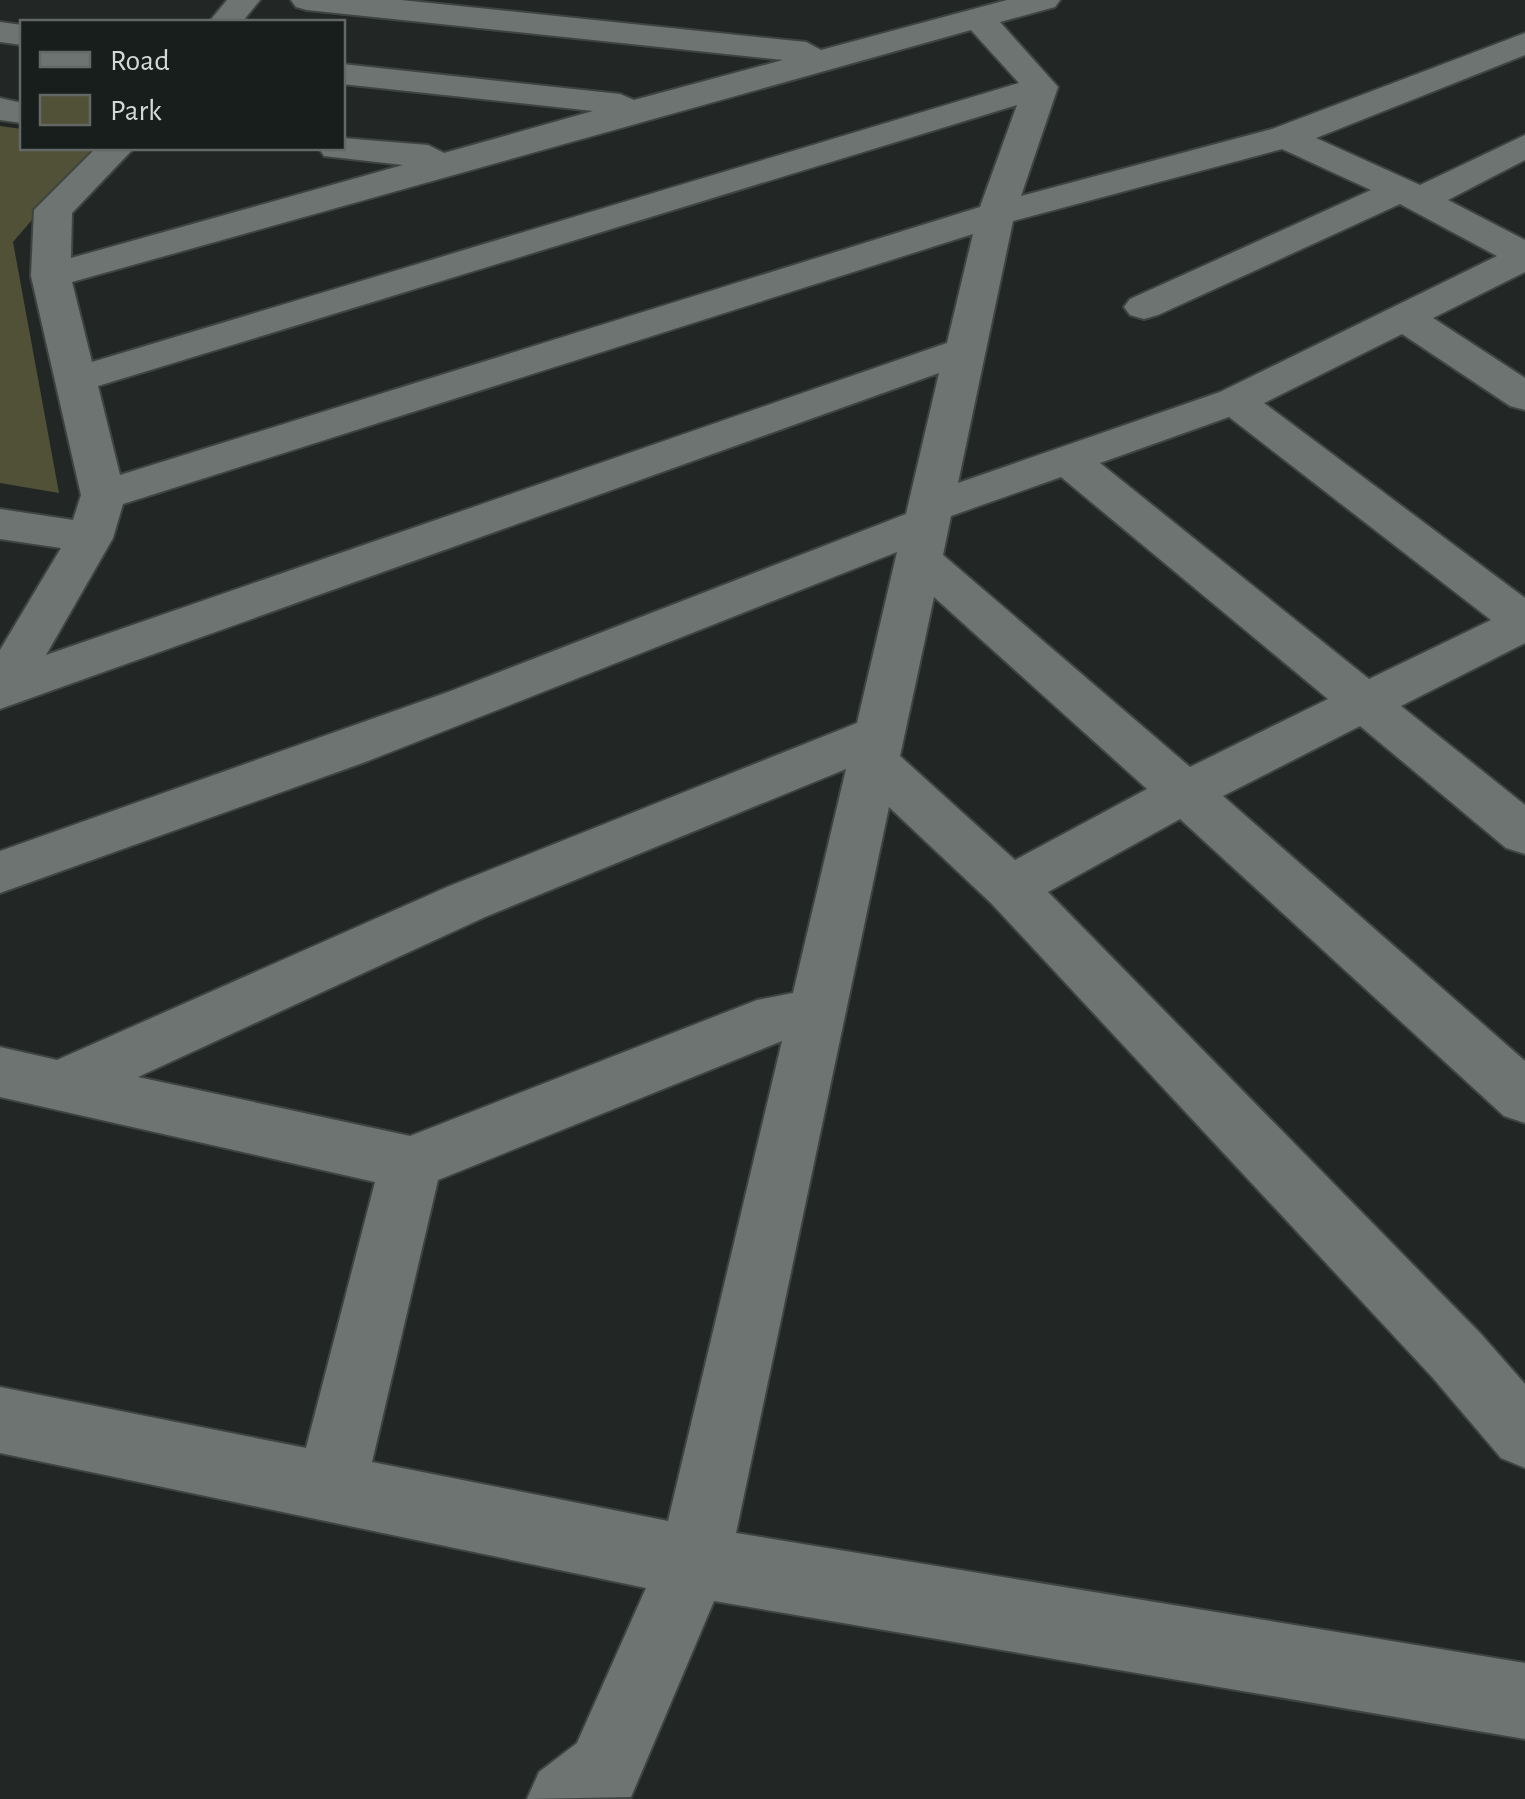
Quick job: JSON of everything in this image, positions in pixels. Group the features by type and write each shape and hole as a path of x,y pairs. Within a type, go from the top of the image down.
{"street":[{"path":"227,20 244,0"},
{"path":"307,0 838,56"},
{"path":"50,276 838,56 989,4 1041,87"},
{"path":"0,524 96,517 996,214 1285,138 1525,43"},
{"path":"345,74 648,107"},
{"path":"594,1790 694,1562 996,214 1041,87"},
{"path":"75,380 1041,87"},
{"path":"1285,138 1410,195 1523,260"},
{"path":"1144,307 1525,146"},
{"path":"345,149 463,159"},
{"path":"1,690 96,517 75,380 50,276 53,210 114,150"},
{"path":"0,872 216,796 925,530 1068,460 1235,401 1523,260"},
{"path":"1407,319 1525,397"},
{"path":"1,690 966,350"},
{"path":"1010,888 1186,792 1525,622 1235,401"},
{"path":"1068,460 1525,834"},
{"path":"925,530 1186,792 1525,1098"},
{"path":"874,747 1457,1356 1525,1435"},
{"path":"61,1085 466,902 874,747"},
{"path":"0,1072 411,1162 777,1017 816,1016"},
{"path":"331,1488 411,1162"},
{"path":"0,1420 694,1562 1525,1701"}],"green space":[{"path":"0,126 20,129 20,150 92,150 13,242 59,493 0,483"}]}
